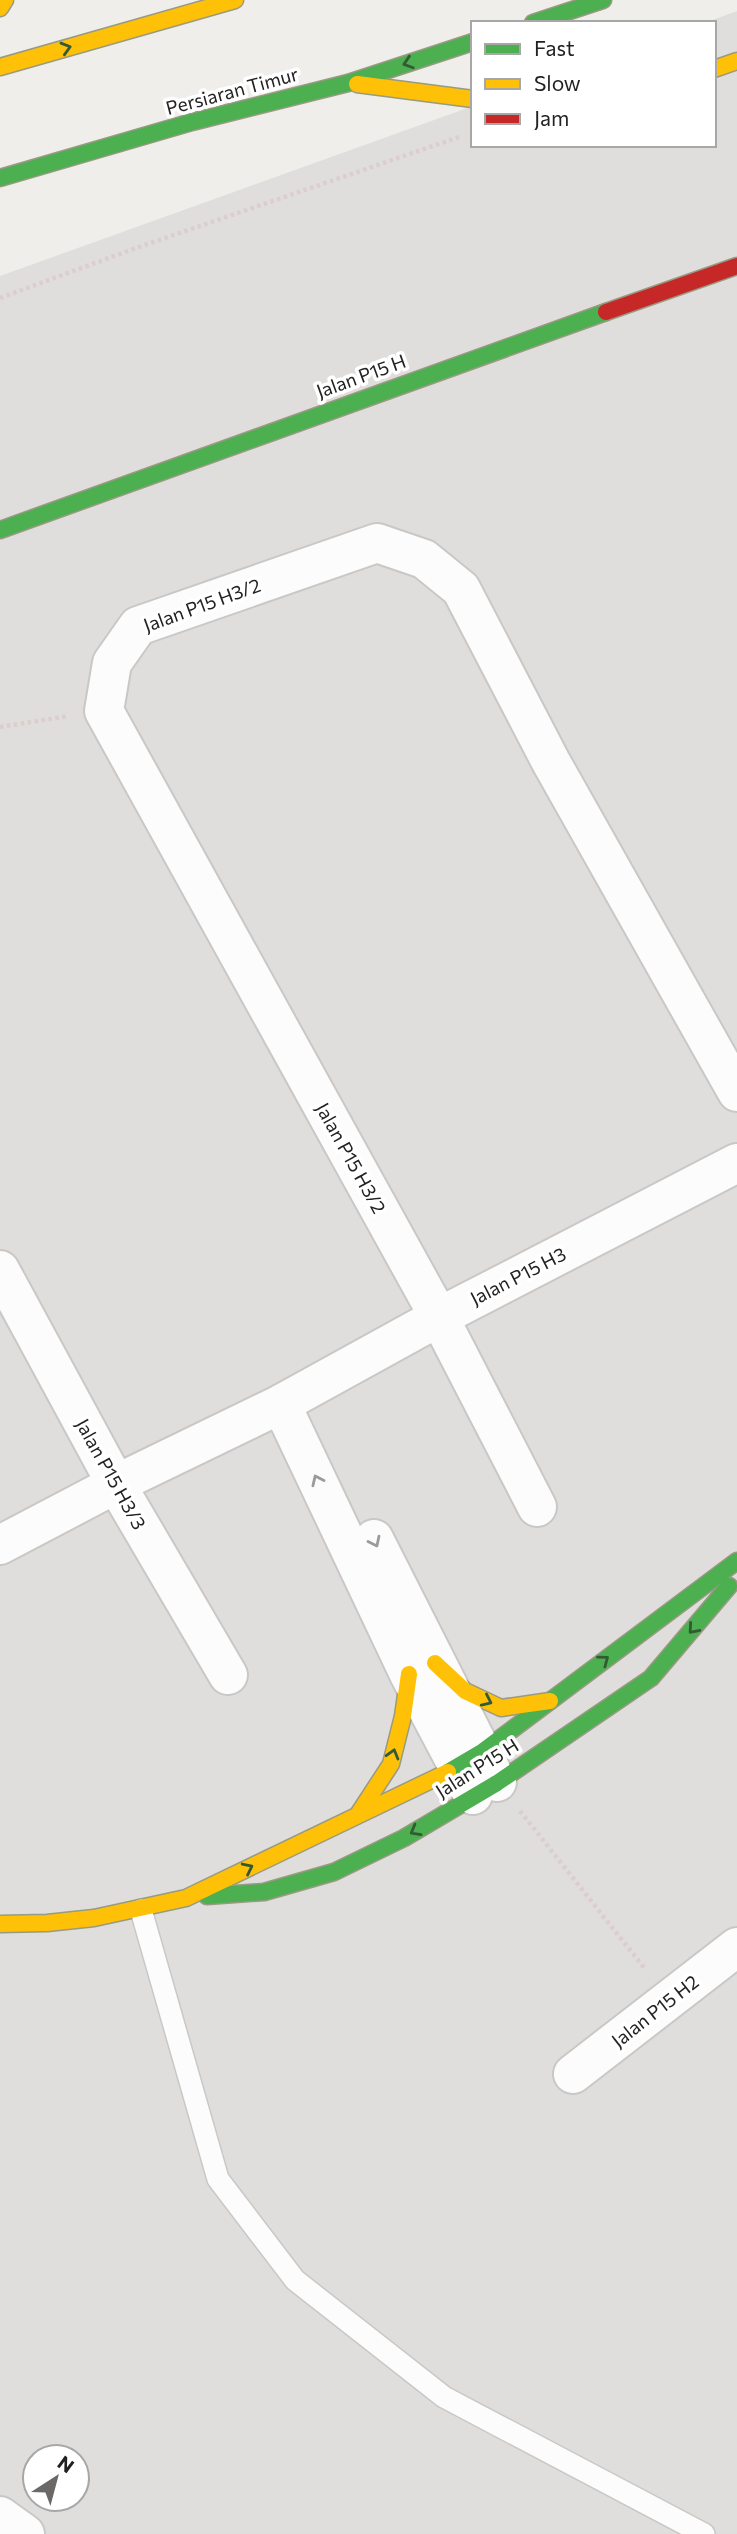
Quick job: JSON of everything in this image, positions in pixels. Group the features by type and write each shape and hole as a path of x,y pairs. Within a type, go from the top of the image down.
{"street":[{"path":"0,8 5,0"},
{"path":"0,67 235,0"},
{"path":"539,21 603,0"},
{"name":"Persiaran Timur","path":"0,177 192,122 348,83 471,43"},
{"path":"716,69 737,61"},
{"path":"348,83 471,99"},
{"path":"0,194 192,122"},
{"name":"Jalan P15 H","path":"0,530 344,404 737,266"},
{"name":"Jalan P15 H3/2","path":"537,1507 439,1317 104,711 112,663 138,626 377,543 424,559 461,589 551,762 737,1092"},
{"name":"Jalan P15 H3","path":"0,1545 116,1484 291,1399 439,1317 737,1163"},
{"name":"Jalan P15 H3/3","path":"0,1270 116,1484 228,1675"},
{"path":"291,1399 422,1669 478,1775"},
{"name":"Jalan P15 H","path":"0,1924 26,1925 141,1910 186,1898 264,1892 334,1872 404,1838 478,1775 550,1701 737,1561"},
{"name":"Jalan P15 H","path":"186,1898 359,1813 478,1775 651,1678 737,1577"},
{"path":"422,1669 501,1708 550,1701"},
{"path":"359,1813 391,1764 403,1716 422,1669"},
{"name":"Jalan P15 H2","path":"573,2074 737,1947"},
{"path":"0,2516 25,2534"}],"lane":[{"path":"141,1910 218,2179 295,2280 444,2397 704,2534"}],"path":[{"path":"0,298 460,137"},
{"path":"0,727 104,711"},
{"path":"478,1775 669,2000"}],"shaded area":[{"path":"737,11 737,2534 0,2534 0,276 471,107 471,147 716,147 716,21 710,21"}],"traffic: fast":[{"path":"539,21 603,0"},
{"path":"0,178 192,122 348,83 471,43"},
{"path":"0,530 606,312"},
{"path":"448,1772 482,1752 737,1561"},
{"path":"207,1896 264,1892 334,1872 404,1838 497,1783 651,1678 729,1586"}],"traffic: slow":[{"path":"0,8 5,0"},
{"path":"0,67 235,0"},
{"path":"716,68 737,61"},
{"path":"357,84 471,99"},
{"path":"435,1663 465,1691 501,1708 550,1701"},
{"path":"359,1813 391,1764 403,1716 409,1674"},
{"path":"0,1924 94,1918 186,1898 448,1772"}],"traffic: jam":[{"path":"606,312 737,266"}]}
